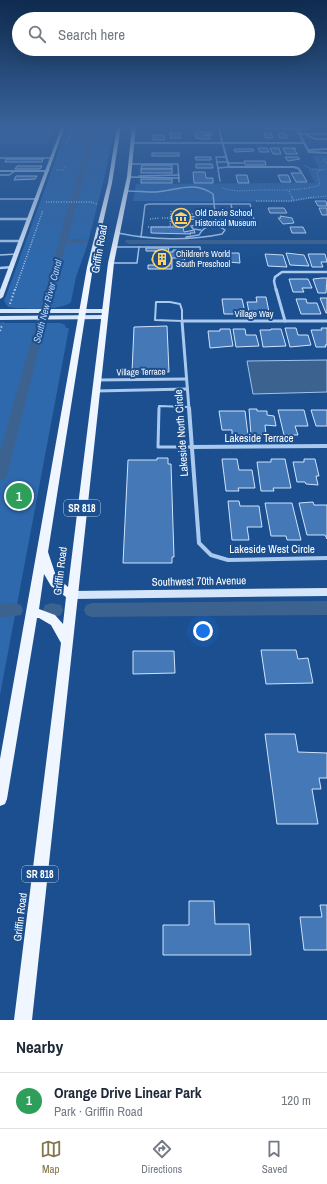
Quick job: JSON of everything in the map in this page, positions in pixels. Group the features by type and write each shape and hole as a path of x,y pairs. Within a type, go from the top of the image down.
{"main road":[{"name":"Griffin Road","path":"0,799 82,314 104,217 112,174"},
{"name":"Griffin Road","path":"23,1020 111,263 121,190 130,174"},
{"path":"110,183 121,190"},
{"path":"43,548 49,574 54,583 72,595"},
{"path":"32,612 51,618 58,625 67,643"}],"street":[{"path":"0,297 47,174"},
{"path":"0,219 30,219"},
{"path":"0,241 22,240"},
{"path":"0,268 12,267"},
{"path":"286,321 274,281 275,277 282,272 327,272"},
{"path":"0,312 11,311 65,314 105,314"},
{"path":"0,318 65,314"},
{"name":"Village Way","path":"182,321 327,321"},
{"name":"Lakeside North Circle","path":"182,321 199,543"},
{"name":"Village Terrace","path":"97,380 186,379"},
{"name":"Village Terrace","path":"96,391 187,390"},
{"name":"Lakeside Terrace","path":"192,447 327,446"},
{"name":"Lakeside West Circle","path":"199,543 211,555 228,560 327,558"},
{"name":"Southwest 70th Avenue","path":"72,595 327,592"}],"lane":[{"path":"0,175 11,174"},
{"path":"219,174 220,181"},
{"path":"129,177 179,176 179,182"},
{"path":"121,190 156,192 182,187 199,187 212,193 216,220 215,225"},
{"path":"0,199 38,199"},
{"path":"141,236 146,204 250,204 254,220 216,220"},
{"path":"231,204 234,220"},
{"path":"201,230 193,229 191,226 197,224 205,227"},
{"path":"116,233 128,236 186,237 211,237 224,233 223,228 215,225 205,227 199,234 186,237"},
{"path":"114,247 200,247 202,267"},
{"path":"111,263 137,263 139,247"},
{"path":"0,254 17,254"},
{"path":"156,302 173,302 179,304 182,307 182,321 155,320 156,302"},
{"path":"188,407 159,406 158,447 192,447"}],"path":[{"path":"220,187 236,192 257,190 289,191 319,186 319,180 316,174"},
{"path":"289,191 293,200"},
{"path":"252,201 293,200 327,196"},
{"path":"46,202 89,202 98,204"},
{"path":"170,227 171,208"},
{"path":"190,217 189,215 195,212 196,216"},
{"path":"149,221 150,218 174,218"},
{"path":"147,224 146,227 186,226"}],"shaded area":[{"path":"50,174 105,174 87,246 76,277 71,302 59,307 31,309 8,307 4,301"},
{"path":"310,174 327,174 327,199 308,199 292,202 133,201 136,184 315,183"},
{"path":"0,323 61,323 65,325 66,328 69,328 0,695"},
{"path":"327,360 327,392 253,394 247,361"}],"building":[{"path":"193,174 205,174 206,178 213,178 213,183 194,183"},
{"path":"291,174 302,174 307,182 296,182"},
{"path":"236,175 247,175 249,183 238,183"},
{"path":"278,175 288,175 291,182 281,182"},
{"path":"16,176 37,176 35,179 14,180"},
{"path":"141,179 172,179 172,183 141,183"},
{"path":"315,201 326,201 327,206 318,206"},
{"path":"268,208 284,208 287,213 270,213"},
{"path":"319,208 327,208 327,215 322,215"},
{"path":"175,214 188,214 188,217 199,216 199,220 188,219 188,222 174,222"},
{"path":"280,216 292,218 294,223 283,224 278,218 281,218"},
{"path":"151,227 183,227 184,232 194,230 195,233 151,233"},
{"path":"290,227 303,227 306,233 292,233"},
{"name":"Children's World South Preschool","path":"146,248 169,248 168,252 173,252 173,250 185,250 185,252 182,252 185,261 179,261 179,258 172,258 172,269 148,269 148,265 166,265 166,261 152,261 152,258 157,258 155,257 155,251 146,251"},
{"path":"227,253 239,253 240,263 228,262"},
{"path":"286,253 304,255 309,266 290,265"},
{"path":"265,254 283,255 287,267 268,266"},
{"path":"308,254 325,254 327,262 321,262 323,267 312,267"},
{"path":"327,278 326,293 318,293 313,279"},
{"path":"289,279 308,279 312,288 302,288 304,292 293,292"},
{"path":"256,297 266,297 269,312 249,312 247,302 257,302"},
{"path":"320,298 327,298 327,313 326,313"},
{"path":"222,299 242,299 245,312 224,314"},
{"path":"296,299 306,299 307,303 317,303 321,314 301,314"},
{"path":"167,326 169,372 132,372 134,327"},
{"path":"285,328 296,328 298,335 308,335 311,345 290,347"},
{"path":"321,328 327,328 327,345 325,345 326,347 316,347 311,330 322,330"},
{"path":"220,329 230,329 233,346 210,348 208,331 220,331"},
{"path":"233,329 245,329 246,335 256,335 259,346 236,347"},
{"path":"281,329 286,346 263,347 260,330"},
{"path":"249,409 267,411 267,415 274,416 276,426 265,425 266,435 251,435"},
{"path":"278,410 304,410 308,426 295,426 298,435 284,435"},
{"path":"311,410 327,410 327,426 316,426"},
{"path":"219,411 245,411 248,435 232,435 232,430 222,430"},
{"path":"157,458 168,458 168,464 171,464 174,557 172,557 172,563 123,563 128,460 157,460"},
{"path":"222,459 237,459 239,470 252,470 255,488 238,488 239,491 226,491"},
{"path":"271,459 285,459 291,488 273,488 274,491 261,491 257,462 271,462"},
{"path":"304,459 315,459 319,476 316,476 318,485 297,482 293,462 304,462"},
{"path":"228,501 239,501 240,506 259,506 262,527 247,527 249,540 232,540"},
{"path":"313,502 314,505 327,505 327,539 325,535 307,535 299,503"},
{"path":"265,503 292,503 301,540 287,540 286,536 271,536"},
{"path":"261,650 296,650 298,659 308,658 313,683 266,684"},
{"path":"133,651 174,651 175,673 133,674"},
{"path":"265,734 295,734 298,752 327,753 327,778 319,778 321,789 312,789 318,824 277,824"},
{"path":"189,901 214,901 215,924 249,924 251,955 163,955 163,925 189,925"},
{"path":"320,905 327,905 327,950 304,950 300,917 322,917"}],"waterway":[{"name":"South New River Canal","path":"63,241 81,174"},
{"name":"South New River Canal","path":"0,476 63,241"},
{"path":"63,241 85,241"},
{"path":"129,242 327,242"},
{"path":"92,610 327,608"},
{"path":"0,611 15,610"}],"place":[{"name":"Old Davie School Historical Museum","path":"181,218"},
{"name":"Children's World South Preschool","path":"162,259"},
{"name":"Orange Drive Linear Park","path":"19,496"}]}
